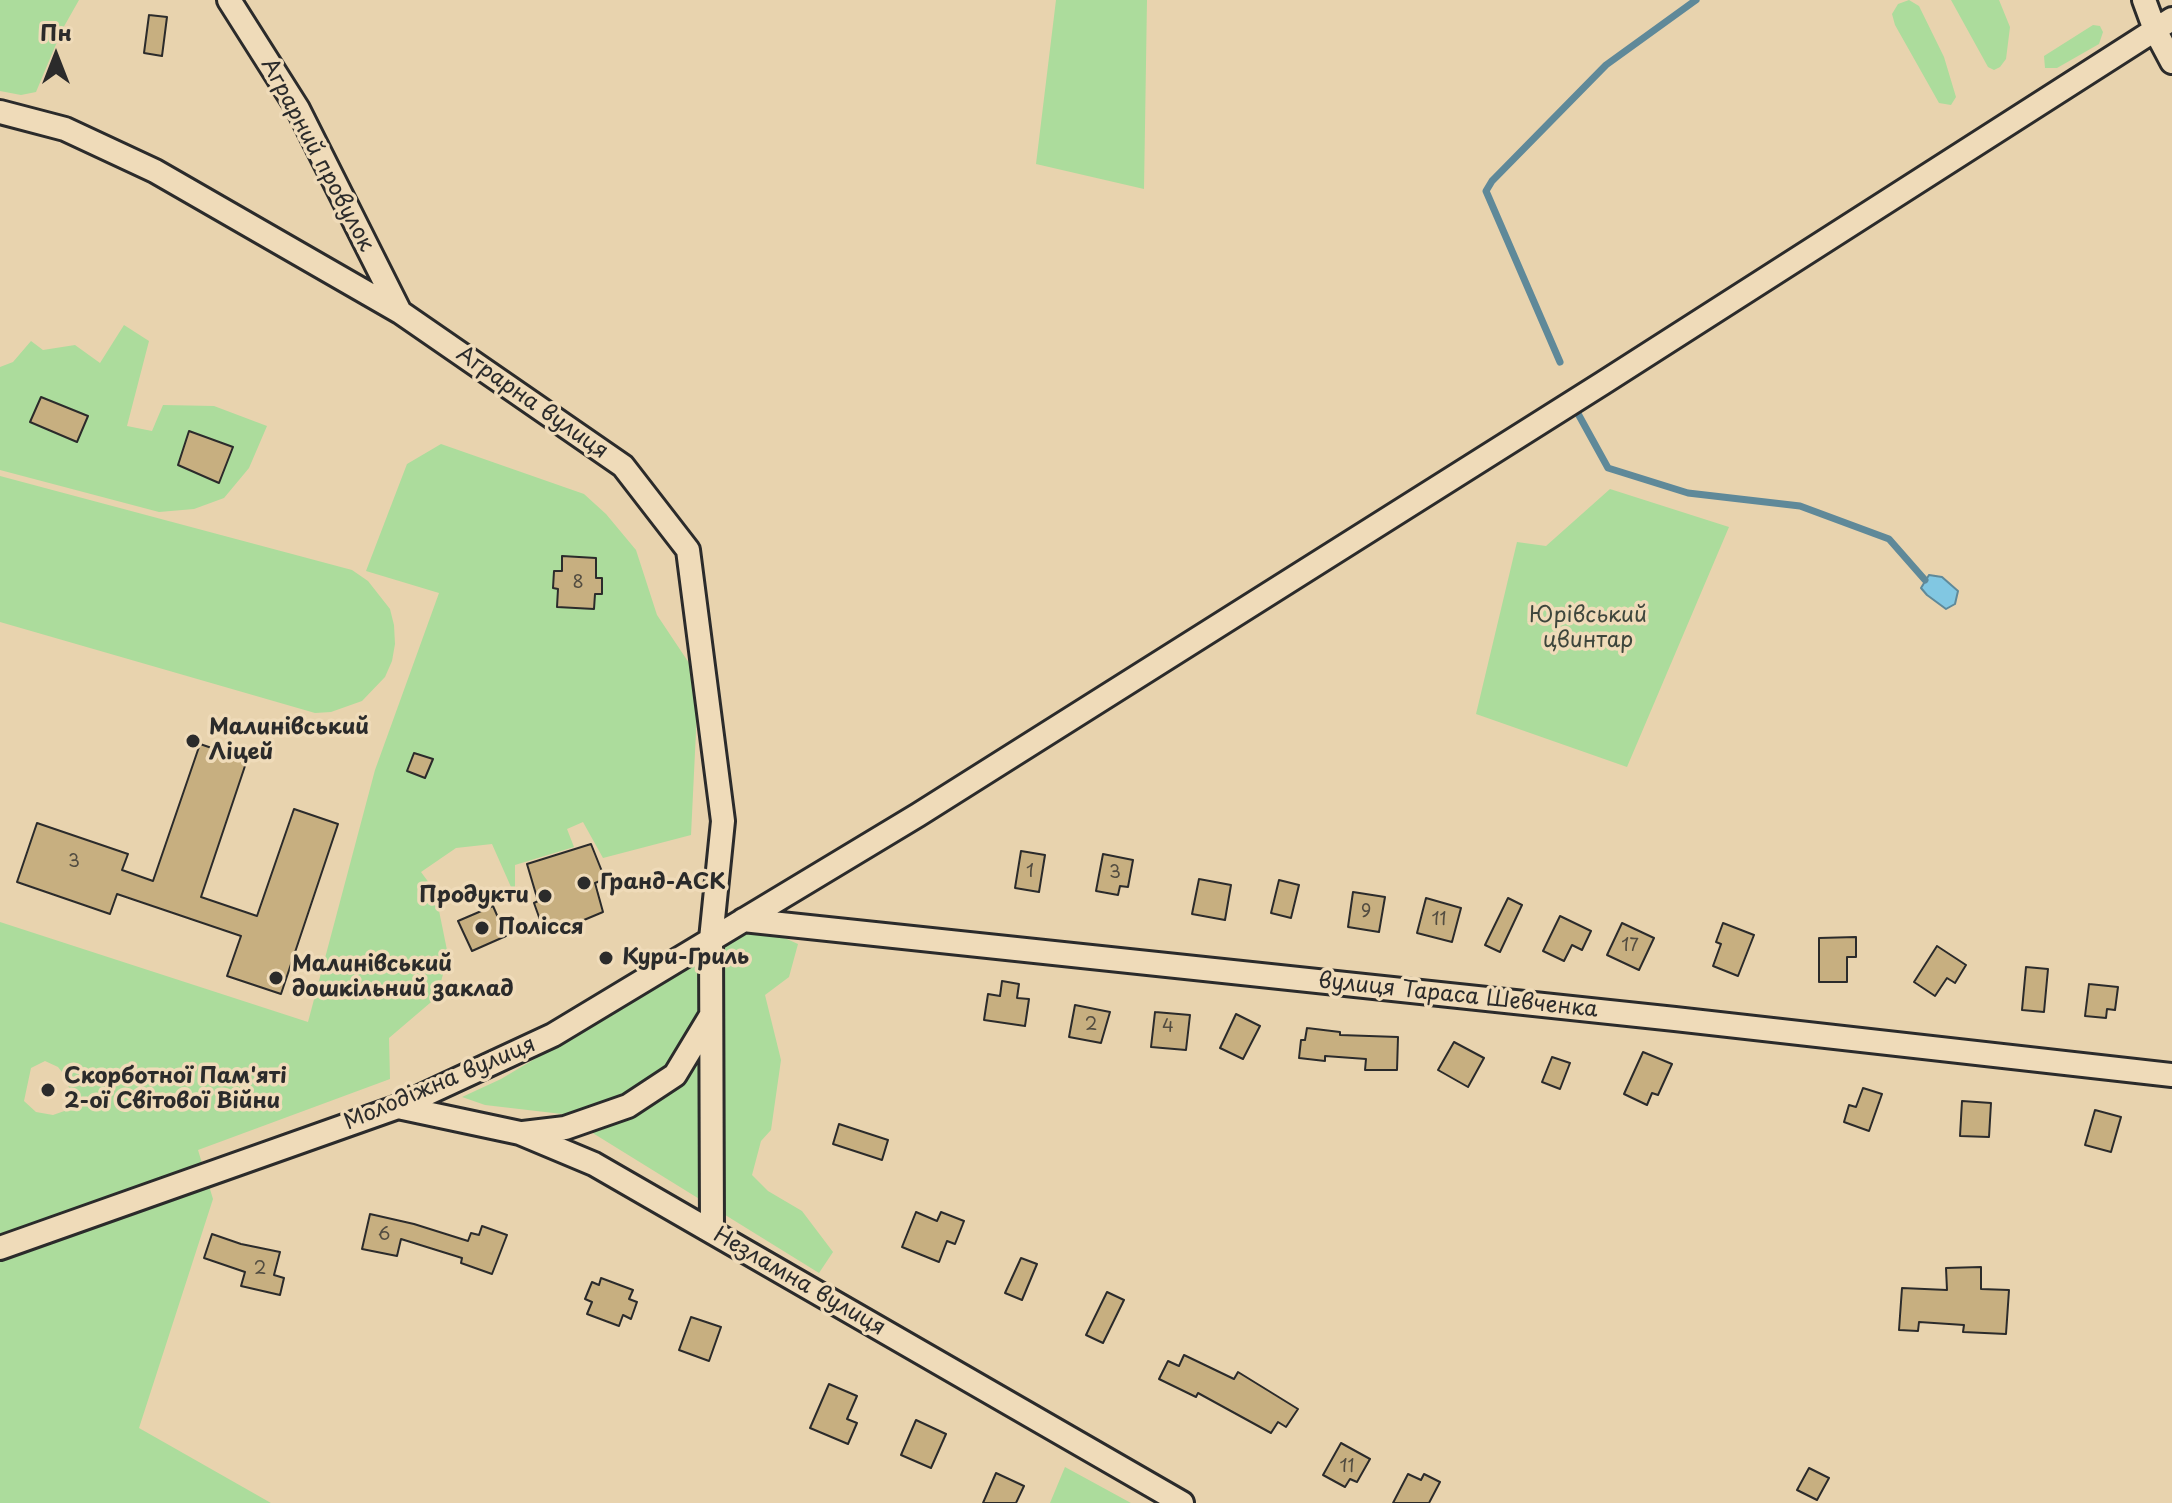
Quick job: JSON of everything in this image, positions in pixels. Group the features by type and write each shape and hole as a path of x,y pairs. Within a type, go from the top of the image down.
{"street":[{"name":"Аграрний провулок","path":"229,0 298,109 400,312"},
{"path":"2144,0 2163,25 2172,62"},
{"name":"Молодіжна вулиця","path":"0,1248 398,1107 553,1035 850,857 1590,392 2163,25"},
{"name":"Аграрна вулиця","path":"0,112 65,129 155,171 400,312 623,466 688,550 723,821 711,939 712,1231"},
{"name":"вулиця Тараса Шевченка","path":"743,920 2172,1075"},
{"path":"520,1133 565,1128 628,1106 675,1075 711,1016"},
{"name":"Незламна вулиця","path":"398,1107 520,1133 594,1164 1175,1501"}],"green space":[{"path":"0,0 79,0 62,30 36,92 21,95 0,91"},
{"path":"1056,0 1147,0 1144,189 1036,164"},
{"path":"1909,0 1919,6 1944,57 1956,97 1951,105 1939,103 1895,25 1892,14 1898,4"},
{"path":"1951,0 1999,0 2010,27 2006,59 2000,67 1994,70 1988,67"},
{"path":"2093,25 2100,26 2103,32 2099,44 2057,68 2045,68 2044,56"},
{"path":"124,325 149,341 127,426 152,431 163,405 214,406 267,426 249,468 224,498 194,509 159,512 0,470 0,367 13,362 31,341 43,350 75,345 100,363"},
{"path":"441,444 584,494 606,514 636,550 657,615 695,672 698,690 691,835 603,858 583,822 567,829 574,847 515,865 515,896 492,844 456,848 421,872 435,891 448,955 437,997 389,1038 390,1079 198,1150 213,1199 139,1428 271,1503 0,1503 0,922 308,1022 375,770 439,593 366,571 407,464","holes":["45,1061 58,1067 72,1094 70,1109 53,1115 36,1112 24,1101 31,1068"]},
{"path":"0,476 352,570 368,581 390,609 395,644 385,677 362,701 331,712 315,713 0,622"},
{"name":"Юрівський цвинтар","path":"1610,489 1729,527 1627,767 1476,714 1517,542 1546,546"},
{"path":"758,926 798,944 789,977 765,995 781,1060 771,1130 761,1141 752,1175 768,1191 802,1211 833,1252 819,1273 562,1114 485,1105 462,1097 501,1079"},
{"path":"1065,1467 1131,1503 1050,1503"}],"water":[{"path":"1929,575 1942,577 1958,591 1955,604 1946,609 1927,595 1921,588"}],"building":[{"path":"149,15 167,17 162,56 144,53"},
{"path":"41,397 88,416 77,442 30,422"},
{"path":"189,431 233,447 219,483 178,465"},
{"path":"562,556 596,558 596,578 602,578 602,594 595,594 594,609 557,607 558,589 553,588 554,571 562,571"},
{"path":"200,744 247,760 201,897 257,916 294,809 338,824 281,994 227,976 241,936 117,894 110,914 17,882 37,823 128,854 122,870 153,881"},
{"path":"414,753 433,759 425,778 407,771"},
{"path":"591,844 605,879 595,883 603,912 572,925 544,931 534,903 538,901 527,864"},
{"path":"1021,851 1045,855 1039,892 1015,888"},
{"path":"1103,854 1133,860 1128,887 1120,886 1118,895 1096,891"},
{"path":"1199,879 1231,885 1225,920 1192,914"},
{"path":"1279,880 1299,885 1291,918 1271,913"},
{"path":"1353,892 1385,897 1379,932 1348,927"},
{"path":"1426,898 1461,908 1452,942 1417,933"},
{"path":"1508,898 1522,905 1500,952 1485,945"},
{"name":"Полісся","path":"493,906 506,936 472,951 458,921"},
{"path":"1560,916 1591,931 1582,950 1572,945 1564,961 1543,951"},
{"path":"1622,923 1654,938 1639,970 1607,955"},
{"path":"1723,923 1754,935 1738,976 1713,966 1721,944 1716,942"},
{"path":"1856,937 1856,957 1847,957 1847,982 1819,982 1819,938"},
{"path":"1937,946 1966,965 1955,983 1947,978 1935,996 1914,982"},
{"path":"2026,967 2048,969 2044,1012 2022,1010"},
{"path":"1002,981 1019,984 1017,998 1029,999 1025,1026 984,1020 988,994 1000,996"},
{"path":"2089,984 2118,987 2115,1010 2107,1009 2106,1018 2085,1016"},
{"path":"1075,1005 1110,1012 1101,1043 1069,1037"},
{"path":"1155,1012 1190,1015 1186,1050 1151,1047"},
{"path":"1236,1014 1260,1026 1243,1059 1220,1048"},
{"path":"1307,1028 1340,1032 1340,1035 1398,1037 1397,1070 1365,1070 1366,1059 1325,1056 1325,1061 1299,1058 1301,1040 1305,1040"},
{"path":"1454,1042 1484,1058 1468,1087 1438,1070"},
{"path":"1643,1052 1672,1064 1658,1095 1652,1093 1647,1105 1624,1094"},
{"path":"1552,1057 1570,1063 1560,1089 1542,1082"},
{"path":"1863,1088 1882,1094 1869,1131 1844,1122 1849,1105 1856,1107"},
{"path":"1962,1101 1991,1103 1989,1137 1960,1136"},
{"path":"2095,1110 2121,1117 2111,1152 2085,1145"},
{"path":"839,1124 888,1140 882,1160 833,1144"},
{"path":"916,1212 937,1221 941,1212 964,1221 955,1244 947,1241 939,1262 902,1247"},
{"path":"370,1214 468,1241 471,1233 479,1235 482,1226 507,1235 492,1274 461,1263 462,1258 401,1239 397,1256 362,1249"},
{"path":"212,1234 280,1252 274,1275 284,1278 280,1295 241,1286 245,1272 204,1258"},
{"path":"1021,1258 1037,1264 1022,1300 1005,1293"},
{"path":"1981,1267 1981,1289 2009,1290 2006,1334 1963,1332 1964,1325 1919,1322 1918,1331 1899,1330 1902,1288 1947,1290 1946,1268"},
{"path":"601,1278 633,1290 629,1299 637,1302 631,1319 623,1315 619,1326 587,1314 592,1302 585,1299 592,1282 599,1285"},
{"path":"1107,1292 1124,1300 1103,1343 1086,1335"},
{"path":"691,1317 721,1327 709,1361 679,1350"},
{"path":"1184,1355 1234,1379 1238,1372 1298,1409 1286,1427 1278,1422 1271,1433 1198,1393 1196,1397 1159,1379 1168,1361 1179,1366"},
{"path":"829,1384 857,1396 847,1419 857,1423 848,1444 810,1428"},
{"path":"916,1420 946,1434 931,1468 901,1455"},
{"path":"1341,1443 1370,1459 1357,1482 1350,1479 1345,1487 1323,1475"},
{"path":"1809,1468 1829,1478 1817,1500 1797,1490"},
{"path":"996,1473 1024,1486 1016,1503 983,1503"},
{"path":"1408,1474 1421,1480 1424,1474 1440,1482 1429,1503 1393,1503"}],"waterway":[{"path":"1560,362 1486,191 1492,181 1606,65 1696,0"},
{"path":"1576,410 1608,468 1688,493 1800,506 1889,539 1925,580"}],"place":[{"name":"Малинівський Ліцей","path":"193,741"},
{"name":"Гранд-АСК","path":"584,883"},
{"name":"Продукти","path":"545,896"},
{"name":"Полісся","path":"482,928"},
{"name":"Кури-Гриль","path":"606,958"},
{"name":"Малинівський дошкільний заклад","path":"276,978"},
{"name":"Скорботної Пам'яті 2-ої Світової Війни","path":"48,1090"}]}
